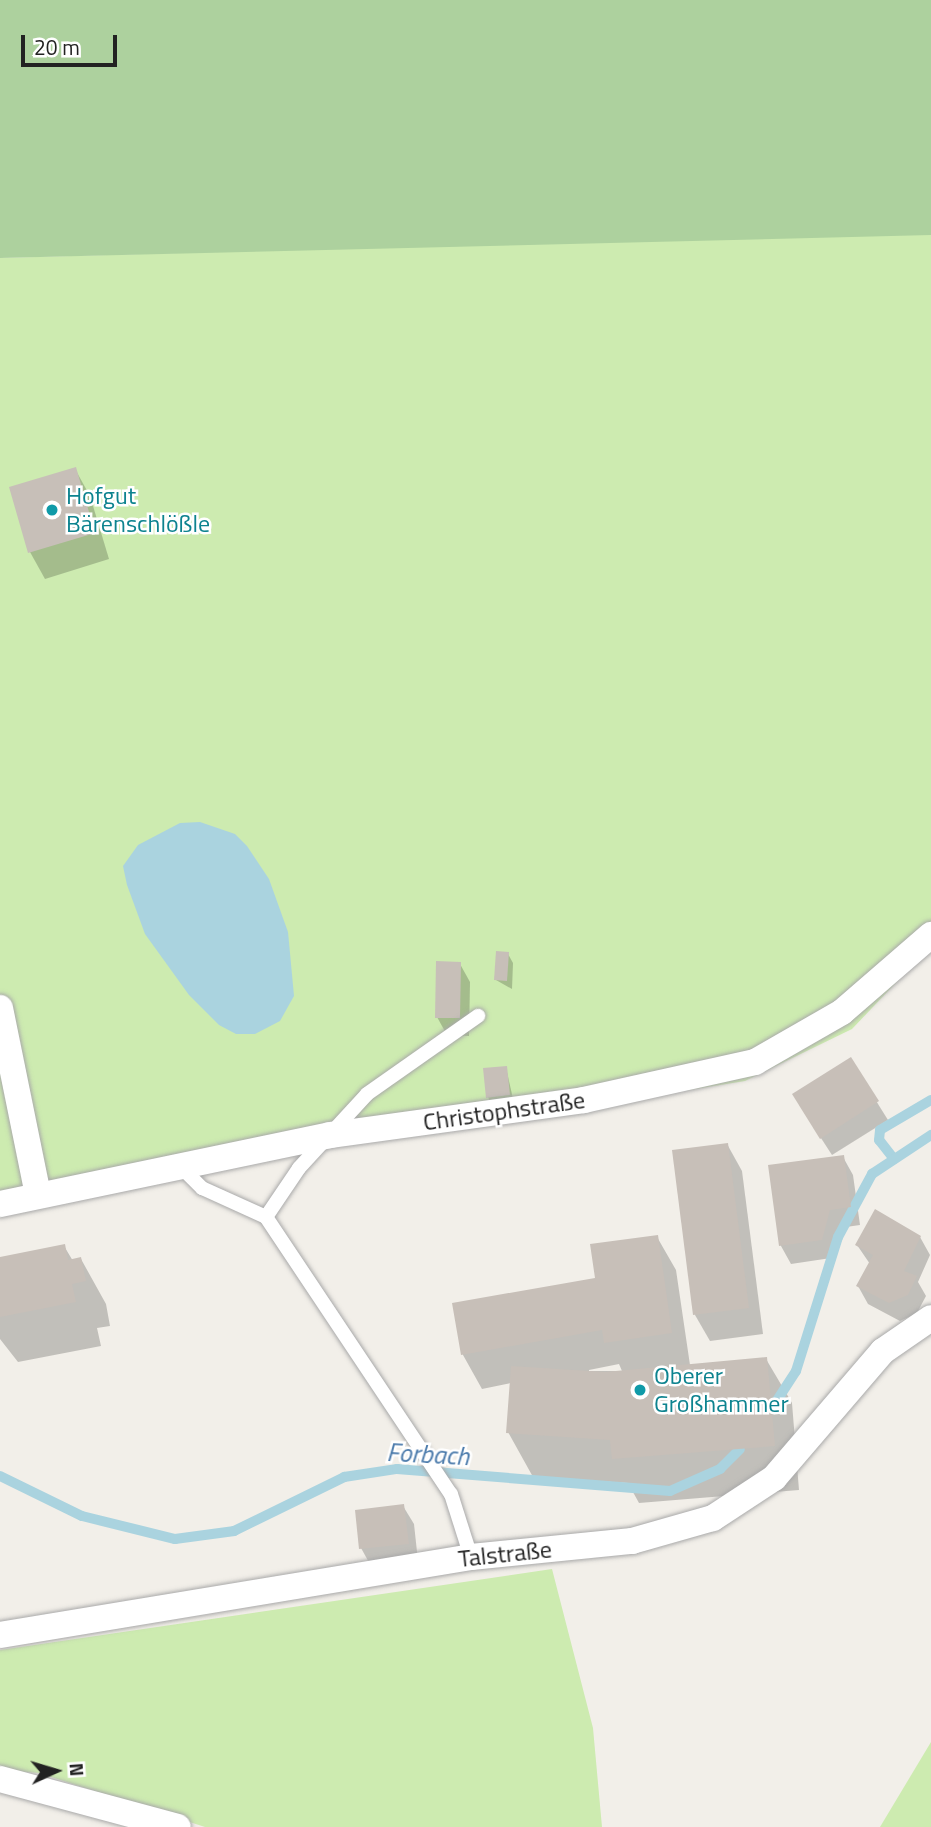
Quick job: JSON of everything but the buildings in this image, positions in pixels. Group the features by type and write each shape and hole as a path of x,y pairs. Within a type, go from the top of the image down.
{"street":[{"name":"Christophstraße","path":"0,1204 178,1164 330,1135 584,1100 755,1062 842,1012 931,935"},
{"path":"0,1007 38,1195"},
{"name":"Talstraße","path":"0,1635 471,1557 632,1541 713,1518 774,1478 883,1351 931,1318"},
{"path":"0,1779 178,1827"}],"lane":[{"path":"266,1217 366,1094 478,1016"},
{"path":"178,1164 202,1188 266,1217 400,1419 467,1530 471,1557"}],"green space":[{"path":"0,0 931,0 931,235 0,258"},
{"path":"931,232 931,946 852,1029 745,1081 89,1187 0,1211 0,258"},
{"path":"552,1569 593,1728 602,1827 205,1827 39,1773 0,1770 0,1650"},
{"path":"931,1742 931,1827 880,1827"}],"water":[{"path":"200,822 235,834 247,846 269,879 288,932 294,996 280,1021 255,1034 236,1034 219,1025 189,995 145,934 127,885 123,866 138,845 180,823"}],"waterway":[{"path":"894,1159 879,1140 880,1130 931,1100"},
{"name":"Forbach","path":"772,1408 796,1371 838,1237 872,1174 931,1135"},
{"name":"Forbach","path":"0,1476 82,1516 175,1539 234,1531 344,1477 397,1469 670,1491 720,1469 740,1449"}],"place":[{"name":"Hofgut Bärenschlößle","path":"52,510"},
{"name":"Oberer Großhammer","path":"640,1390"}]}
